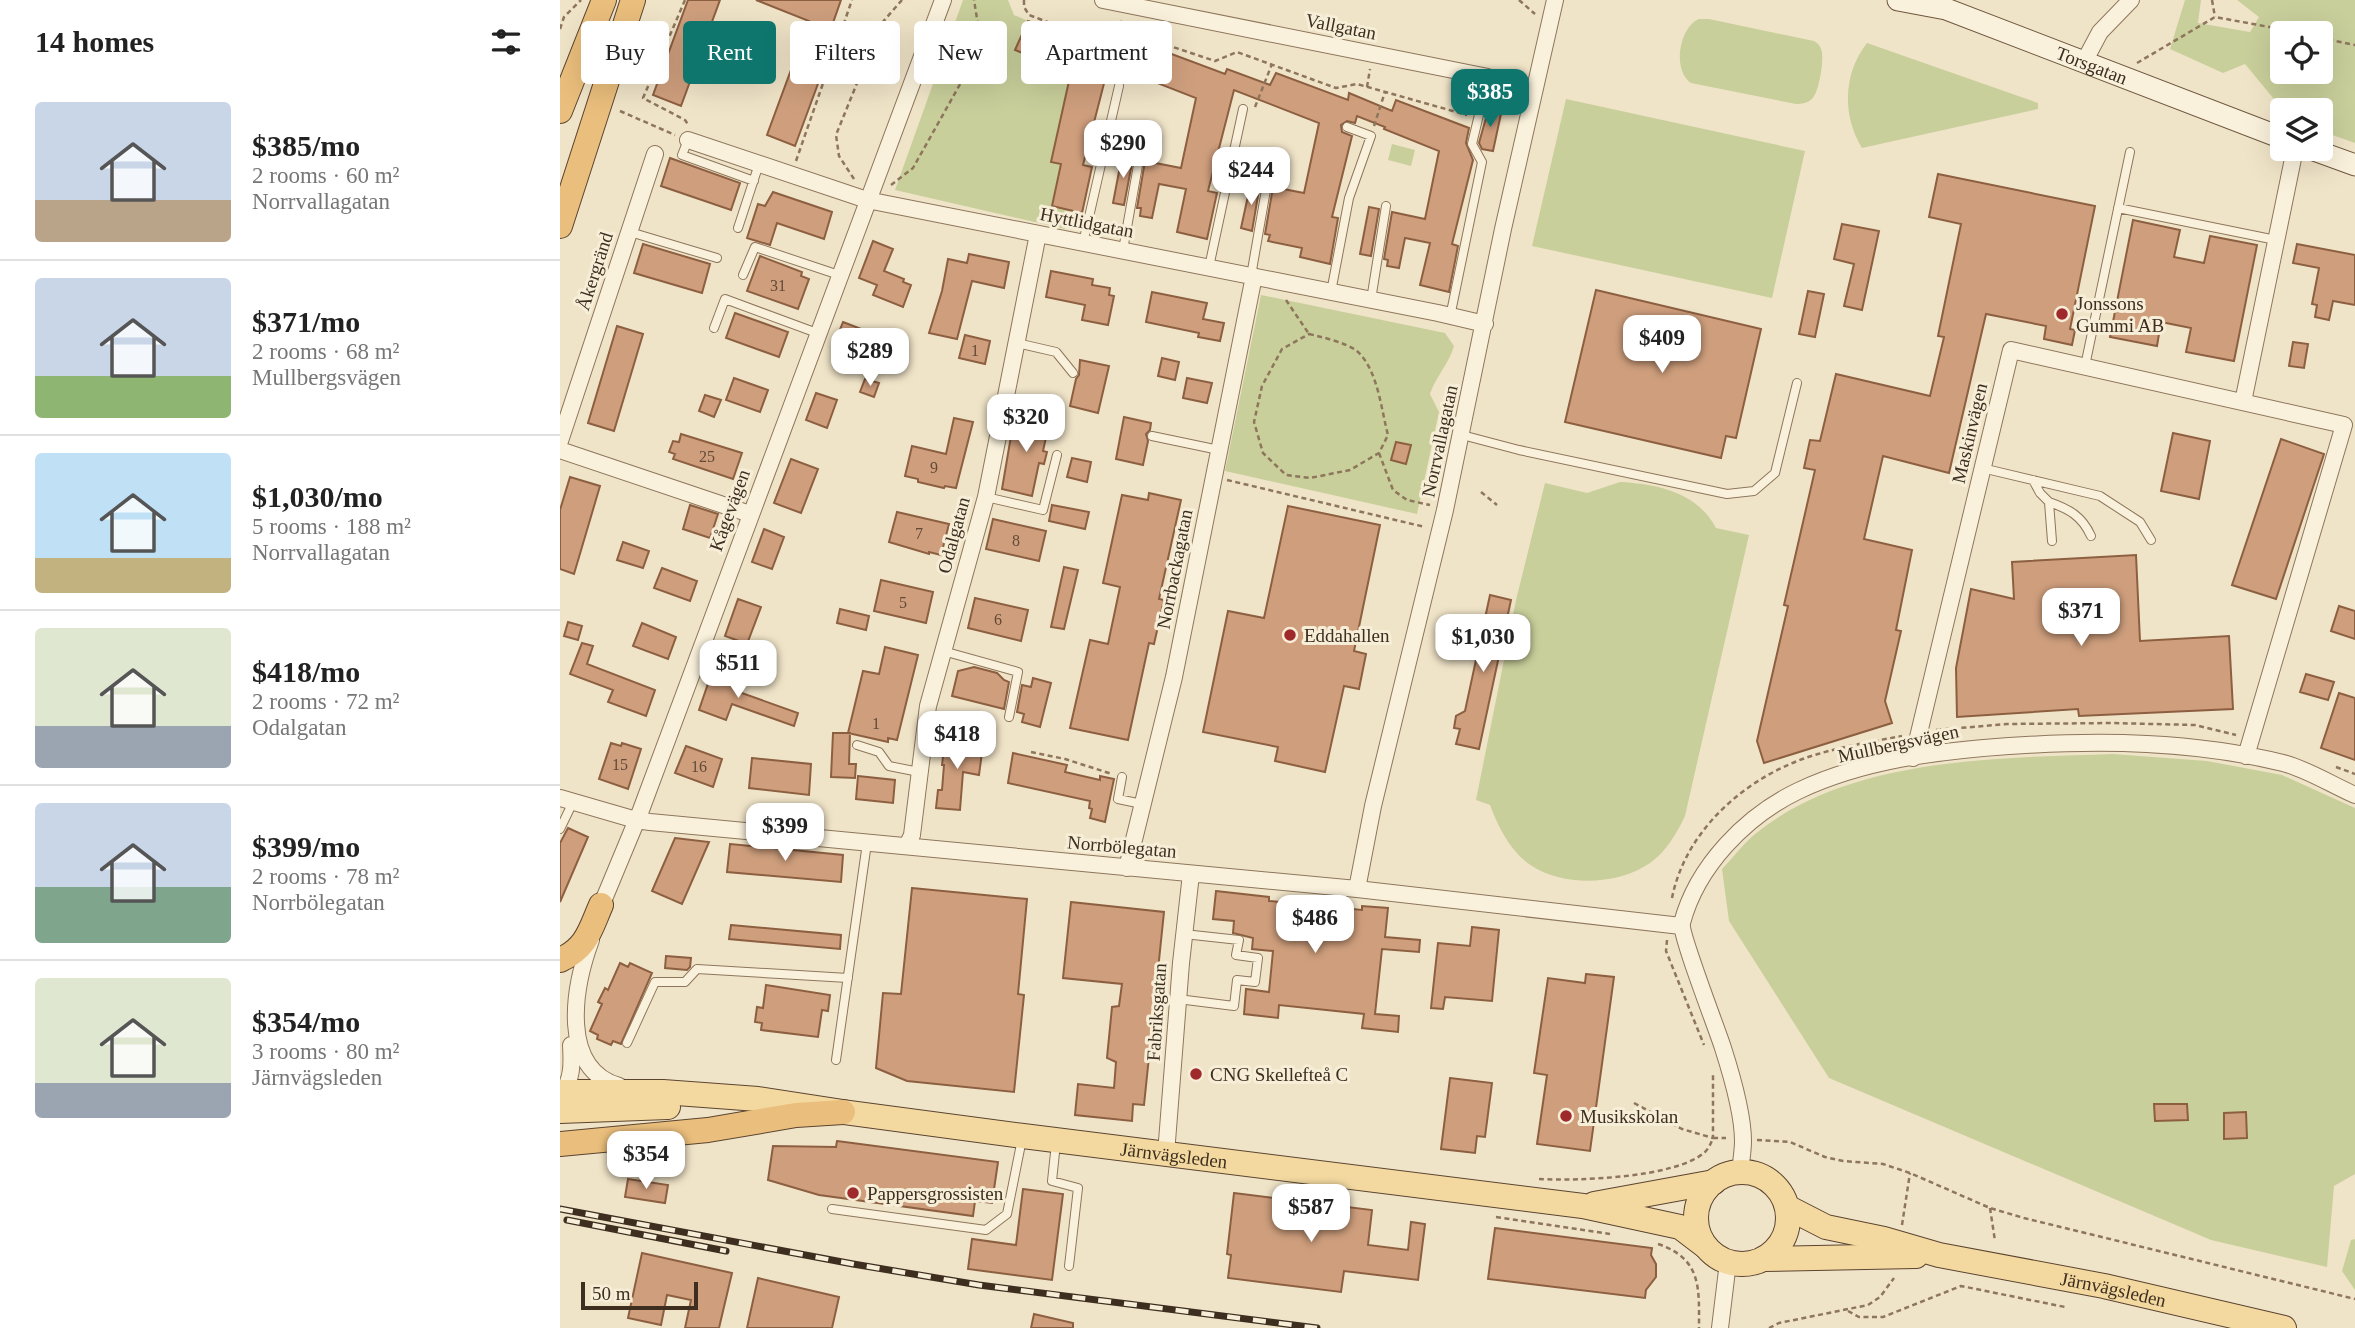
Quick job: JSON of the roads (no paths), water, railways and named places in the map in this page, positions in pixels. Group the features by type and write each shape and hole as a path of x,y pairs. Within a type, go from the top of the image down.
{"highway":[{"path":"560,111 604,0"},
{"path":"560,226 633,0"},
{"path":"560,960 585,943 601,905"},
{"path":"560,1144 708,1130 796,1115 843,1112"}],"main road":[{"name":"Torsgatan","path":"1898,0 1946,9 2270,133"},
{"path":"2333,157 2355,165"},
{"name":"Järnvägsleden","path":"561,1097 640,1091 758,1099 1023,1136 1583,1206 1679,1227 1706,1245"},
{"name":"Järnvägsleden","path":"561,1097 805,1106"},
{"path":"1740,1172 1758,1175 1773,1184 1784,1198 1787,1207 1788,1224 1782,1241 1763,1259 1749,1264 1728,1262 1719,1258 1706,1245 1697,1224 1697,1208 1703,1193 1714,1182 1740,1172"},
{"name":"Järnvägsleden","path":"1583,1206 1714,1182"},
{"name":"Järnvägsleden","path":"1787,1207 1826,1227 1884,1238 1939,1255 2104,1286 2284,1328"},
{"name":"Järnvägsleden","path":"1763,1259 1939,1255"}],"street":[{"name":"Kågevägen","path":"561,1097 572,1068 571,1004 601,905 636,820 943,0"},
{"name":"Vallgatan","path":"1103,0 1488,77"},
{"name":"Norrvallagatan","path":"1357,889 1373,806 1462,435 1503,229 1555,0"},
{"path":"2084,62 2100,32 2131,0"},
{"name":"Hyttlidgatan","path":"691,141 867,200 1485,324"},
{"name":"Åkergränd","path":"560,441 655,154"},
{"path":"2243,402 2293,161"},
{"name":"Odalgatan","path":"907,846 912,835 928,706 986,497 1038,234"},
{"name":"Norrbackagatan","path":"1127,868 1174,677 1252,276"},
{"name":"Maskinvägen","path":"1913,758 2011,349 2344,425 2246,756"},
{"path":"560,450 750,514"},
{"name":"Mullbergsvägen","path":"1674,926 1710,864 1750,822 1797,792 1857,770 1946,750 2113,742 2209,749 2286,764 2355,795"},
{"name":"Norrbölegatan","path":"567,800 636,820 1357,889 1674,926"},
{"name":"Fabriksgatan","path":"1166,1154 1191,874"},
{"path":"1674,926 1723,1049 1735,1092 1743,1139 1740,1172"},
{"name":"Kågevägen","path":"571,1038 577,1054 591,1074 610,1084 640,1091"},
{"path":"1720,1328 1728,1262"}],"lane":[{"path":"1450,317 1482,162 1472,144 1488,77"},
{"path":"1083,243 1119,86"},
{"path":"1209,267 1243,109"},
{"path":"1331,292 1349,198 1371,136 1347,127"},
{"path":"691,141 682,155 754,181"},
{"path":"2085,366 2130,152"},
{"path":"1123,250 1140,154"},
{"path":"738,228 760,164"},
{"path":"1252,276 1268,184"},
{"path":"1371,300 1386,206"},
{"path":"2118,208 2277,240"},
{"path":"630,232 717,258"},
{"path":"743,275 755,247 839,275"},
{"path":"714,328 725,299 817,333"},
{"path":"1017,343 1056,352 1073,373"},
{"path":"1462,435 1519,450 1727,494 1754,491 1775,472 1797,383"},
{"path":"1152,436 1219,450"},
{"path":"986,497 1043,510 1057,456"},
{"path":"1982,468 2100,496 2140,522 2151,540"},
{"path":"2033,480 2049,502 2068,509 2084,522 2091,536"},
{"path":"2049,502 2052,541"},
{"path":"943,651 1018,672 1009,717"},
{"path":"857,745 879,752 888,766 919,772"},
{"path":"1122,777 1118,799 1142,804"},
{"path":"560,829 567,800"},
{"path":"836,1060 867,843"},
{"path":"1178,999 1234,1006 1237,980 1255,982 1258,958 1236,956 1239,940 1184,934"},
{"path":"627,1043 655,982 685,982 697,969 848,978"},
{"path":"832,1209 986,1230 1007,1214 1023,1136"},
{"path":"1056,1140 1052,1181 1077,1188 1069,1266"}],"railway":[{"path":"560,1209 979,1285 1317,1328"},
{"path":"567,1220 726,1251"}],"place":[{"name":"Jonssons Gummi AB","path":"2062,314"},
{"name":"Eddahallen","path":"1290,635"},
{"name":"CNG Skellefteå C","path":"1196,1074"},
{"name":"Musikskolan","path":"1566,1116"},
{"name":"Pappersgrossisten","path":"853,1193"}]}
